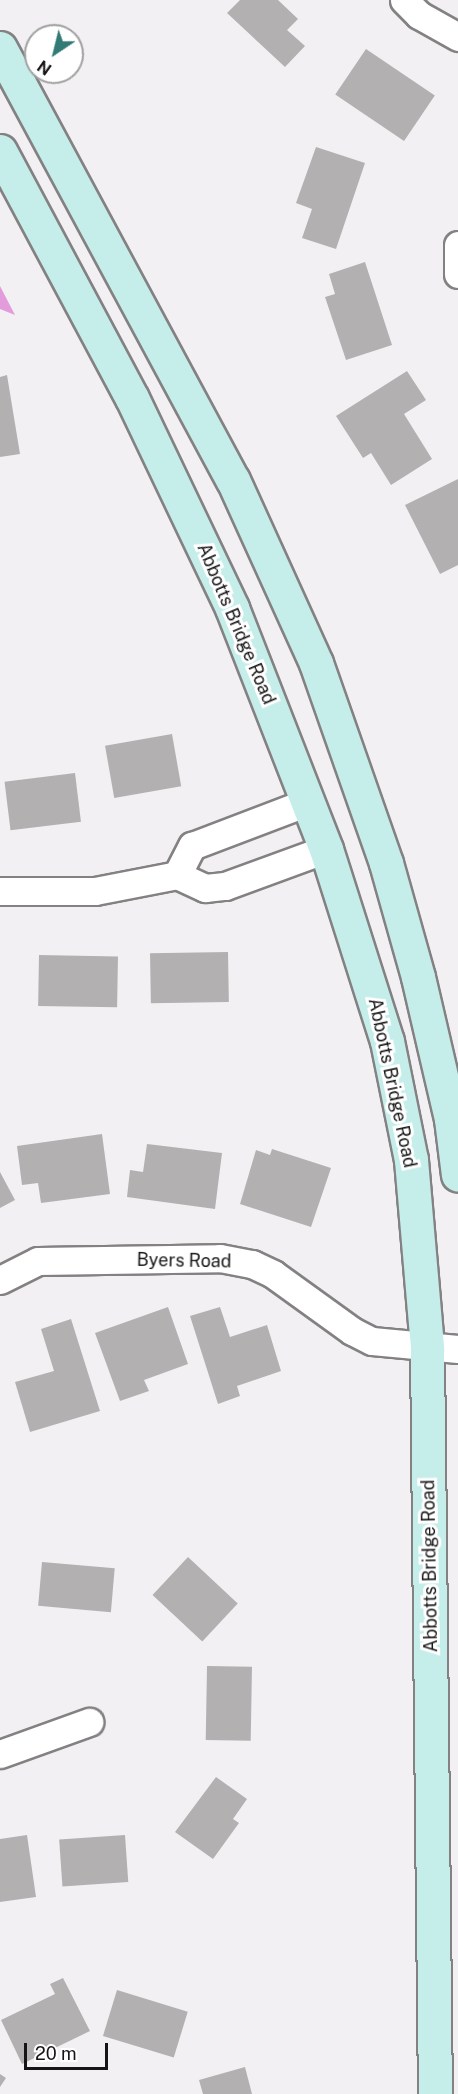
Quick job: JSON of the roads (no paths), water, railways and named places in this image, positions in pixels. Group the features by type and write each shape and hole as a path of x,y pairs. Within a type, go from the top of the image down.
{"main road":[{"path":"0,48 233,480 316,663 386,863 415,966 451,1119 458,1175"},
{"name":"Abbotts Bridge Road","path":"0,151 132,398 232,608 326,849 387,1041 411,1160 442,1348 435,2094"}],"street":[{"path":"404,0 419,15 458,37"},
{"path":"458,245 458,274"},
{"path":"177,875 192,846 308,802"},
{"path":"0,891 94,891 177,875 205,888 225,886 326,849"},
{"name":"Byers Road","path":"0,1280 38,1261 220,1258 252,1264 273,1274 372,1341 442,1348"},
{"path":"0,1754 89,1722"}]}
